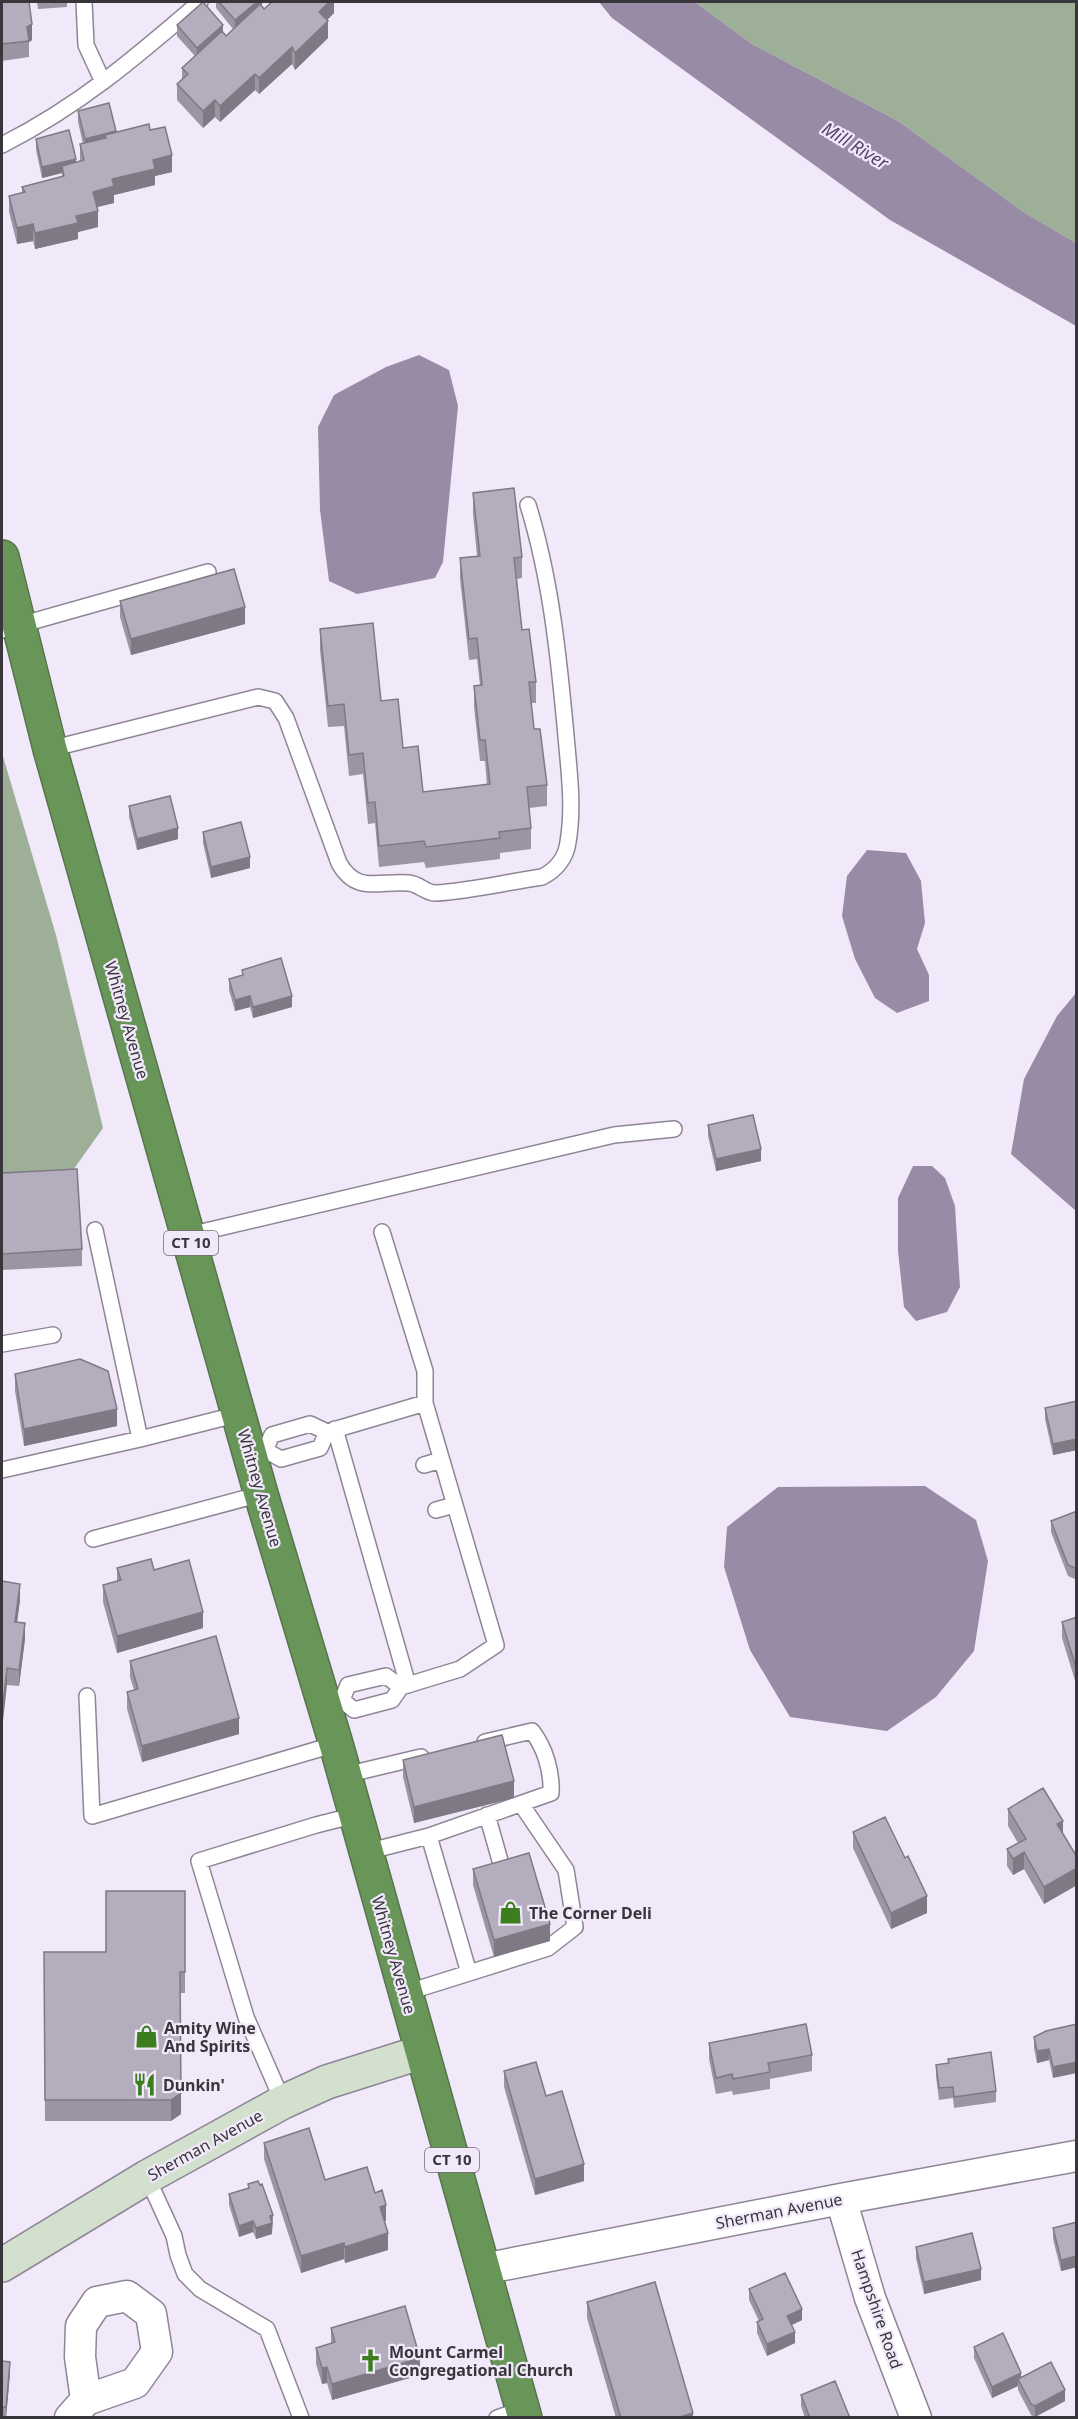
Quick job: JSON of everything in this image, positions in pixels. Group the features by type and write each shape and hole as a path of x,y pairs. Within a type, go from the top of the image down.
{"highway":[{"name":"Whitney Avenue","path":"2,557 10,628 50,749 239,1414 258,1453 261,1494 333,1702 336,1744 483,2269 515,2415"}],"main road":[{"name":"Sherman Avenue","path":"2,2265 147,2177 283,2102 327,2082 422,2052"}],"street":[{"name":"Sherman Avenue","path":"483,2269 841,2199 1077,2156"},
{"name":"Hampshire Road","path":"841,2199 870,2298 916,2418"}],"lane":[{"path":"84,2 86,45 103,82"},
{"path":"2,145 41,125 103,82 129,63 200,2"},
{"path":"50,749 258,697 275,701 286,718 339,863 352,880 364,884 412,884 432,893 542,877 555,870 568,844 571,801 562,690 543,560 528,505"},
{"path":"10,628 208,572"},
{"path":"189,1235 614,1136 674,1130"},
{"path":"95,1230 140,1439"},
{"path":"382,1232 425,1371 425,1403 496,1645 460,1669 405,1686 392,1700 354,1710 333,1702 348,1685 386,1676 405,1686"},
{"path":"2,1344 53,1335"},
{"path":"331,1431 320,1448 281,1459 258,1453 272,1435 310,1424 331,1431 425,1403"},
{"path":"2,1470 239,1414"},
{"path":"331,1431 357,1484 405,1686"},
{"path":"424,1465 441,1460"},
{"path":"93,1539 261,1494"},
{"path":"436,1510 454,1505"},
{"path":"87,1696 92,1816 336,1744"},
{"path":"366,1852 429,1836 551,1793 552,1780 541,1742 532,1731 466,1746"},
{"path":"345,1775 433,1754"},
{"path":"405,1993 548,1948 575,1926 566,1870 521,1804"},
{"path":"283,2102 246,2017 199,1861 356,1815"},
{"path":"488,1815 501,1864"},
{"path":"429,1836 469,1973"},
{"path":"147,2177 174,2236 185,2274 200,2289 267,2329 301,2418"}],"green space":[{"path":"695,2 1076,2 1076,243 1025,213 898,121 752,44"},
{"path":"2,753 56,935 103,1128 71,1173 2,1179"}],"water":[{"name":"Mill River","path":"599,2 695,2 752,44 898,121 1025,213 1076,243 1076,326 890,220 612,18"},
{"path":"419,355 449,370 458,406 443,562 435,578 357,594 329,581 320,510 318,427 334,395 386,367"},
{"path":"867,850 906,853 921,881 925,923 917,949 929,975 929,1001 897,1013 875,998 855,959 842,916 847,876"},
{"path":"1076,993 1076,1211 1011,1154 1024,1079 1057,1016"},
{"path":"913,1166 932,1166 945,1178 955,1206 960,1287 947,1312 916,1321 904,1307 898,1251 898,1198"},
{"path":"925,1486 976,1520 988,1561 974,1651 936,1697 887,1731 790,1717 750,1650 724,1567 727,1527 778,1487"}],"building":[{"path":"2,2 29,2 32,24 27,27 29,41 2,44"},
{"path":"203,2 223,25 197,48 177,25"},
{"path":"219,2 257,2 235,20"},
{"path":"272,2 329,2 319,12 328,21 295,53 292,47 259,78 255,74 220,106 215,100 203,111 177,84 188,74 182,68 222,31 226,36 260,4 264,9"},
{"path":"109,103 116,131 85,139 78,111"},
{"path":"149,124 150,130 165,127 172,155 153,160 155,169 112,179 114,186 93,192 98,211 76,216 78,223 35,233 33,224 17,228 9,196 25,192 22,187 64,176 62,166 84,160 80,144"},
{"path":"69,130 76,159 42,167 36,139"},
{"path":"514,488 522,557 514,558 522,630 529,629 536,682 529,682 534,729 540,729 547,785 527,787 531,828 499,832 500,838 426,847 424,841 379,846 375,802 368,803 363,753 349,755 344,704 328,706 320,629 373,623 381,701 398,699 403,748 418,746 423,792 490,784 485,740 480,740 474,686 482,685 477,638 469,639 460,558 480,556 473,493"},
{"path":"234,569 245,607 131,639 120,601"},
{"path":"170,796 178,828 137,839 129,806"},
{"path":"241,822 250,857 211,867 203,832"},
{"path":"281,958 292,996 253,1007 250,996 235,1000 229,979 243,975 242,970"},
{"path":"753,1115 761,1149 716,1159 708,1125"},
{"path":"77,1169 82,1249 2,1254 2,1173"},
{"path":"80,1359 108,1371 117,1409 24,1429 15,1374"},
{"path":"1077,1401 1077,1439 1053,1444 1045,1408"},
{"path":"1077,1511 1077,1569 1068,1565 1051,1521"},
{"path":"151,1559 154,1570 189,1560 203,1612 117,1636 103,1585 121,1580 117,1568"},
{"path":"2,1581 20,1584 15,1622 25,1623 19,1670 7,1668 2,1714"},
{"path":"1077,1617 1077,1671 1062,1622"},
{"path":"216,1636 239,1718 142,1746 127,1692 138,1689 130,1661"},
{"path":"502,1735 514,1781 414,1807 403,1760"},
{"path":"1043,1788 1063,1821 1057,1824 1077,1857 1077,1868 1044,1887 1024,1852 1013,1859 1007,1849 1026,1839 1008,1809"},
{"path":"885,1817 905,1858 908,1856 927,1896 891,1913 853,1832"},
{"name":"The Corner Deli","path":"529,1853 550,1924 494,1940 473,1869"},
{"path":"106,1891 185,1891 185,1972 180,1972 181,2093 171,2100 45,2100 44,1952 106,1952"},
{"path":"806,2024 812,2055 768,2063 770,2072 733,2079 732,2074 716,2078 709,2043"},
{"path":"1077,2024 1077,2062 1053,2067 1049,2049 1037,2051 1034,2037 1046,2031"},
{"path":"991,2052 996,2091 954,2097 953,2087 939,2088 936,2065 949,2063 948,2059"},
{"path":"536,2062 546,2096 562,2091 584,2164 535,2179 504,2071"},
{"path":"309,2128 325,2180 367,2167 375,2193 382,2190 386,2205 380,2207 388,2233 345,2247 344,2243 301,2256 264,2143"},
{"path":"258,2181 260,2185 262,2184 273,2215 270,2216 272,2223 256,2228 253,2221 239,2226 229,2194 249,2188 248,2184"},
{"path":"1077,2222 1077,2256 1061,2260 1053,2228"},
{"path":"972,2233 981,2269 924,2282 916,2247"},
{"path":"785,2273 802,2309 787,2316 795,2332 767,2344 757,2322 763,2319 749,2289"},
{"path":"655,2282 693,2413 677,2418 621,2418 587,2302"},
{"name":"Mount Carmel Congregational Church","path":"405,2306 420,2358 332,2384 327,2367 322,2368 316,2348 335,2342 331,2328"},
{"path":"1003,2333 1021,2373 992,2387 974,2347"},
{"path":"2,2361 10,2362 6,2407 2,2407"},
{"path":"1051,2362 1065,2390 1035,2406 1031,2404 1018,2379"},
{"path":"835,2381 850,2418 810,2418 801,2395"}],"place":[{"name":"The Corner Deli","path":"511,1913"},
{"name":"Amity Wine And Spirits","path":"146,2037"},
{"name":"Dunkin'","path":"145,2085"},
{"name":"Mount Carmel Congregational Church","path":"371,2361"}]}
